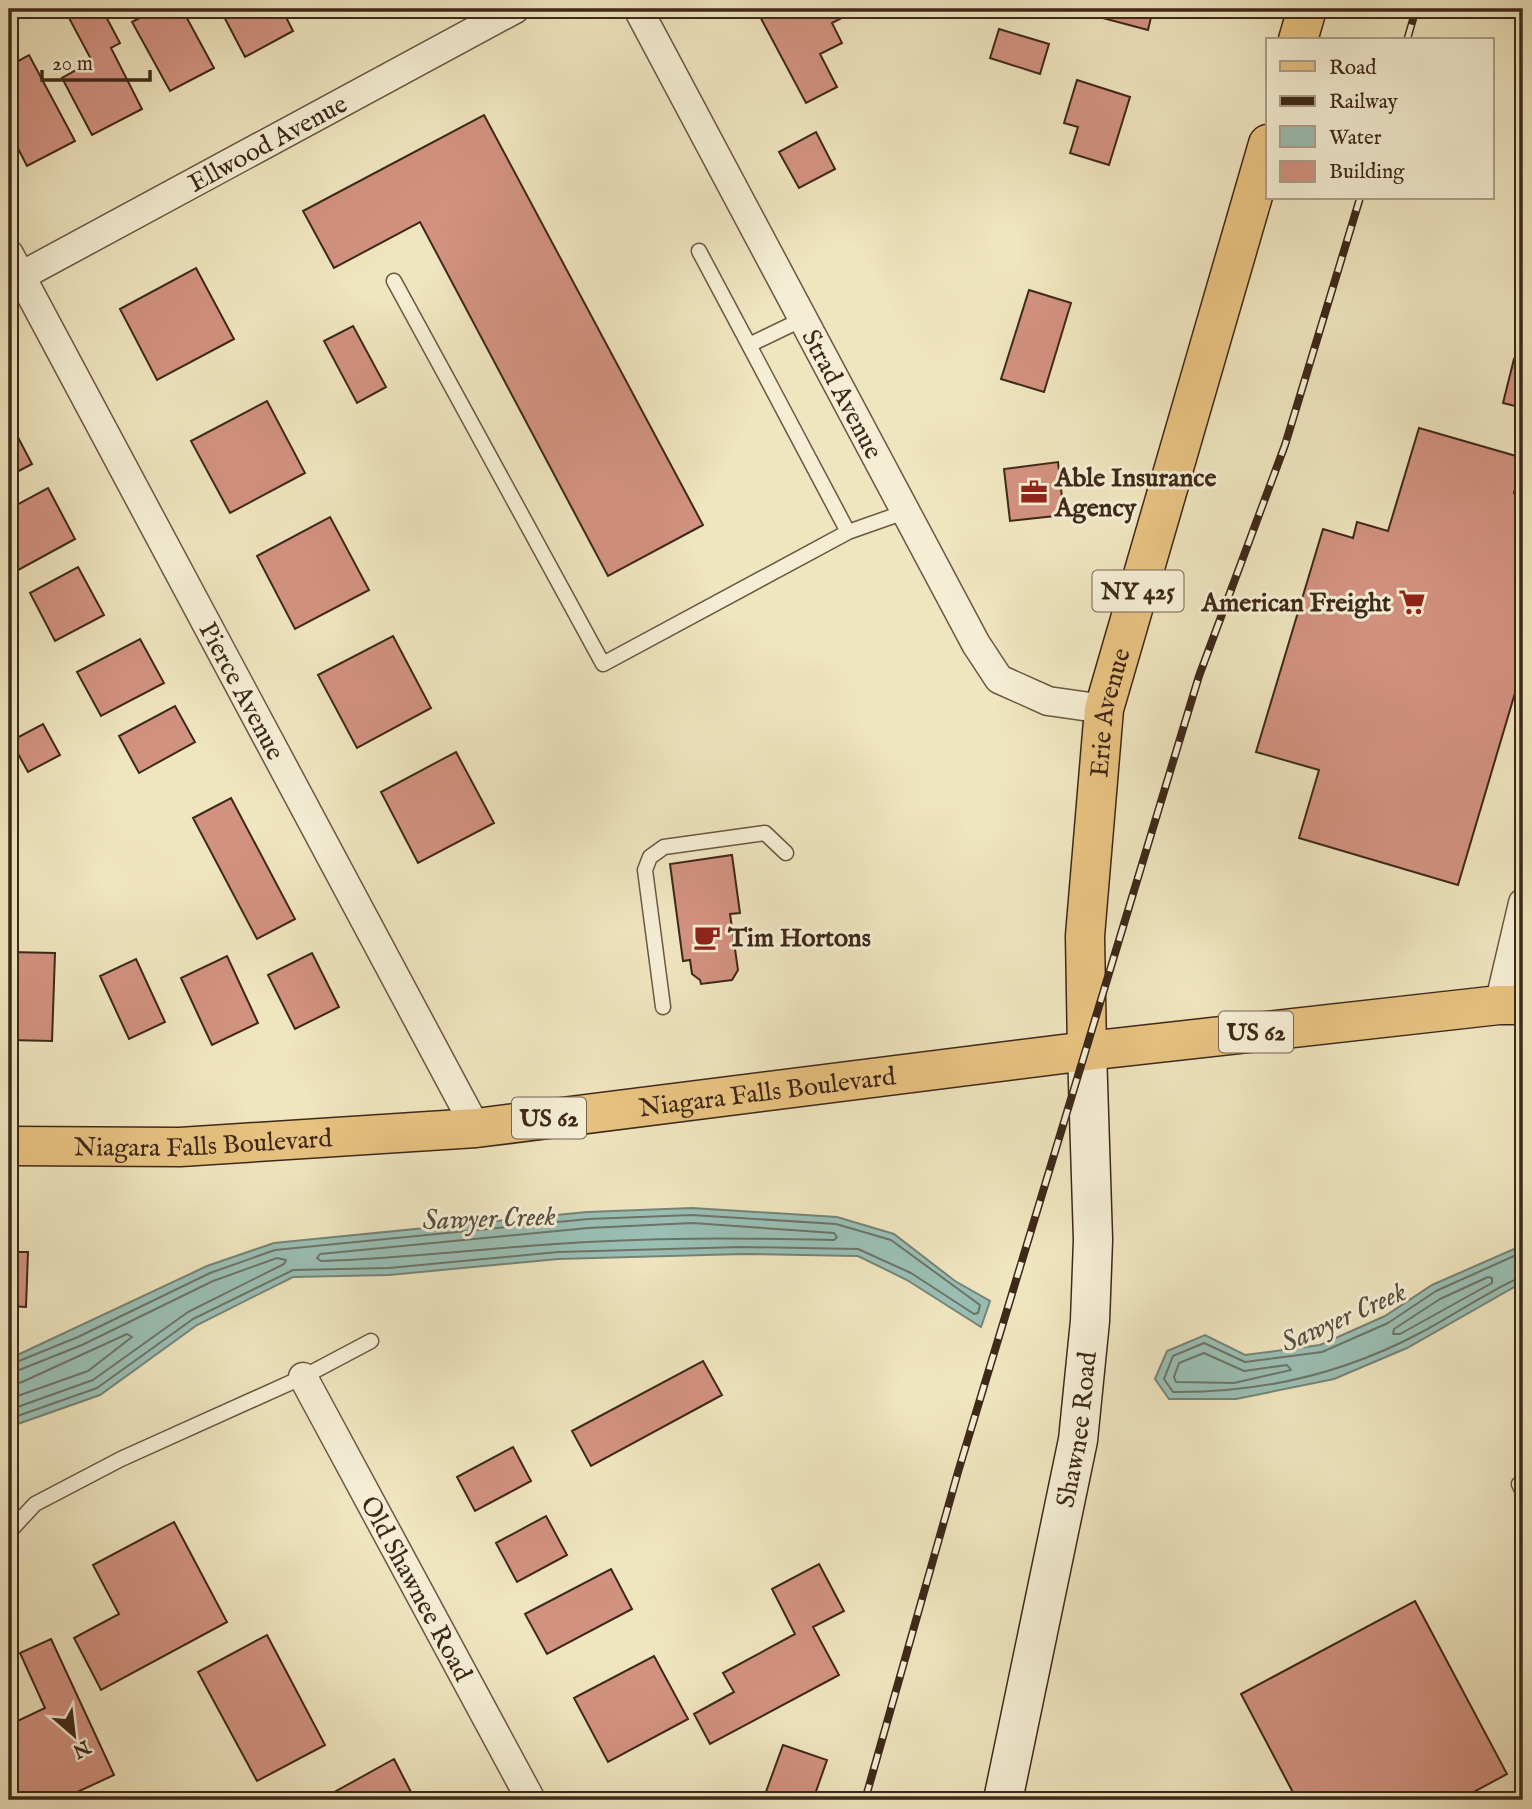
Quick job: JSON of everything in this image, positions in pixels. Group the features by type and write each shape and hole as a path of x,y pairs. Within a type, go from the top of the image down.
{"main road":[{"path":"1299,38 1307,9"},
{"name":"Erie Avenue","path":"1087,1051 1085,936 1104,709 1266,151"},
{"name":"Niagara Falls Boulevard","path":"9,1146 180,1147 476,1128 1087,1051 1511,1005"},
{"name":"Shawnee Road","path":"1003,1800 1078,1440 1090,1321 1093,1240 1087,1051"}],"street":[{"name":"Ellwood Avenue","path":"15,265 515,9"},
{"name":"Strad Avenue","path":"638,9 976,644 999,679 1048,701 1104,709"},
{"name":"Pierce Avenue","path":"15,265 476,1128"},
{"path":"1511,1005 1523,904"},
{"name":"Old Shawnee Road","path":"303,1377 531,1800"}],"lane":[{"path":"699,251 848,532"},
{"path":"394,281 603,664 848,532 905,512"},
{"path":"750,345 803,319"},
{"path":"663,1007 645,870 650,857 664,847 765,833 786,853"},
{"path":"9,1532 35,1504 121,1459 303,1377 371,1341"},
{"path":"1523,1482 1519,1484 1523,1492"}],"water":[{"path":"692,1208 837,1217 894,1234 955,1281 990,1301 981,1327 907,1280 858,1256 743,1254 558,1259 389,1275 293,1277 197,1325 100,1395 9,1427 9,1359 207,1266 274,1243 587,1212"},
{"path":"1523,1245 1523,1282 1407,1348 1334,1379 1236,1399 1169,1399 1155,1379 1167,1351 1205,1335 1245,1355 1320,1345 1385,1316 1432,1285"}],"building":[{"path":"86,9 102,9 120,43 111,48 142,109 92,135 62,78 92,61 69,18"},
{"path":"156,9 182,9 214,68 170,91 132,22"},
{"path":"220,9 282,9 293,31 245,57"},
{"path":"756,9 849,9 851,13 832,23 842,43 820,54 837,87 806,103"},
{"path":"1101,9 1153,9 1148,30 1099,17"},
{"path":"999,29 1049,44 1040,74 990,58"},
{"path":"29,55 75,141 27,166 9,131 9,106 15,103 9,90 9,66"},
{"path":"1077,80 1130,97 1109,165 1070,153 1078,127 1064,123"},
{"path":"484,115 703,525 608,576 420,222 334,268 303,211"},
{"path":"816,132 835,169 799,188 779,152"},
{"path":"196,268 234,339 157,380 120,309"},
{"path":"1029,290 1071,303 1044,392 1001,379"},
{"path":"353,326 386,387 357,403 324,341"},
{"path":"1514,359 1523,361 1523,408 1503,403"},
{"path":"267,401 305,473 230,513 191,441"},
{"path":"11,424 32,464 9,476 9,425"},
{"name":"American Freight","path":"1419,428 1523,458 1514,493 1523,496 1523,666 1458,885 1299,838 1319,770 1256,752 1323,529 1353,538 1357,522 1388,531"},
{"name":"Able Insurance Agency","path":"1058,462 1064,515 1010,521 1004,469"},
{"path":"48,488 75,539 9,575 9,509"},
{"path":"330,517 369,590 295,629 257,556"},
{"path":"78,567 104,615 55,641 30,593"},
{"path":"393,636 431,708 357,748 318,675"},
{"path":"140,639 164,683 101,716 77,672"},
{"path":"175,706 195,742 139,773 119,736"},
{"path":"43,724 60,755 28,772 11,741"},
{"path":"456,752 494,823 418,863 381,792"},
{"path":"231,798 295,919 257,939 193,818"},
{"name":"Tim Hortons","path":"732,855 740,913 730,914 738,970 732,980 701,984 692,974 690,960 683,961 670,864"},
{"path":"9,952 55,953 52,1041 9,1040"},
{"path":"312,953 339,1007 295,1029 268,975"},
{"path":"227,956 258,1023 212,1045 181,978"},
{"path":"136,959 165,1022 129,1039 100,976"},
{"path":"9,1252 28,1252 26,1307 9,1306"},
{"path":"703,1361 722,1395 591,1466 572,1431"},
{"path":"513,1447 531,1481 475,1511 457,1477"},
{"path":"546,1516 567,1555 517,1582 496,1543"},
{"path":"174,1522 227,1622 101,1690 74,1638 119,1614 93,1565"},
{"path":"819,1564 844,1611 813,1627 839,1675 710,1744 694,1714 734,1692 723,1673 795,1634 772,1589"},
{"path":"611,1569 632,1609 547,1654 525,1614"},
{"path":"1415,1601 1507,1774 1459,1800 1297,1800 1241,1694"},
{"path":"267,1635 325,1745 257,1781 198,1672"},
{"path":"51,1639 114,1775 60,1800 9,1800 9,1757 18,1753 9,1725 45,1708 20,1653"},
{"path":"654,1656 688,1719 608,1762 574,1698"},
{"path":"783,1745 827,1760 813,1800 763,1800"},
{"path":"394,1759 413,1796 405,1800 320,1800"}],"railway":[{"path":"1408,38 1416,9"},
{"path":"865,1800 958,1472 1199,676 1285,445 1359,200"}],"place":[{"name":"Able Insurance Agency","path":"1034,492"},
{"name":"American Freight","path":"1412,602"},
{"name":"Tim Hortons","path":"707,937"}],"water label":[{"name":"Sawyer Creek","path":"489,1217"},
{"name":"Sawyer Creek","path":"1343,1316"}]}
